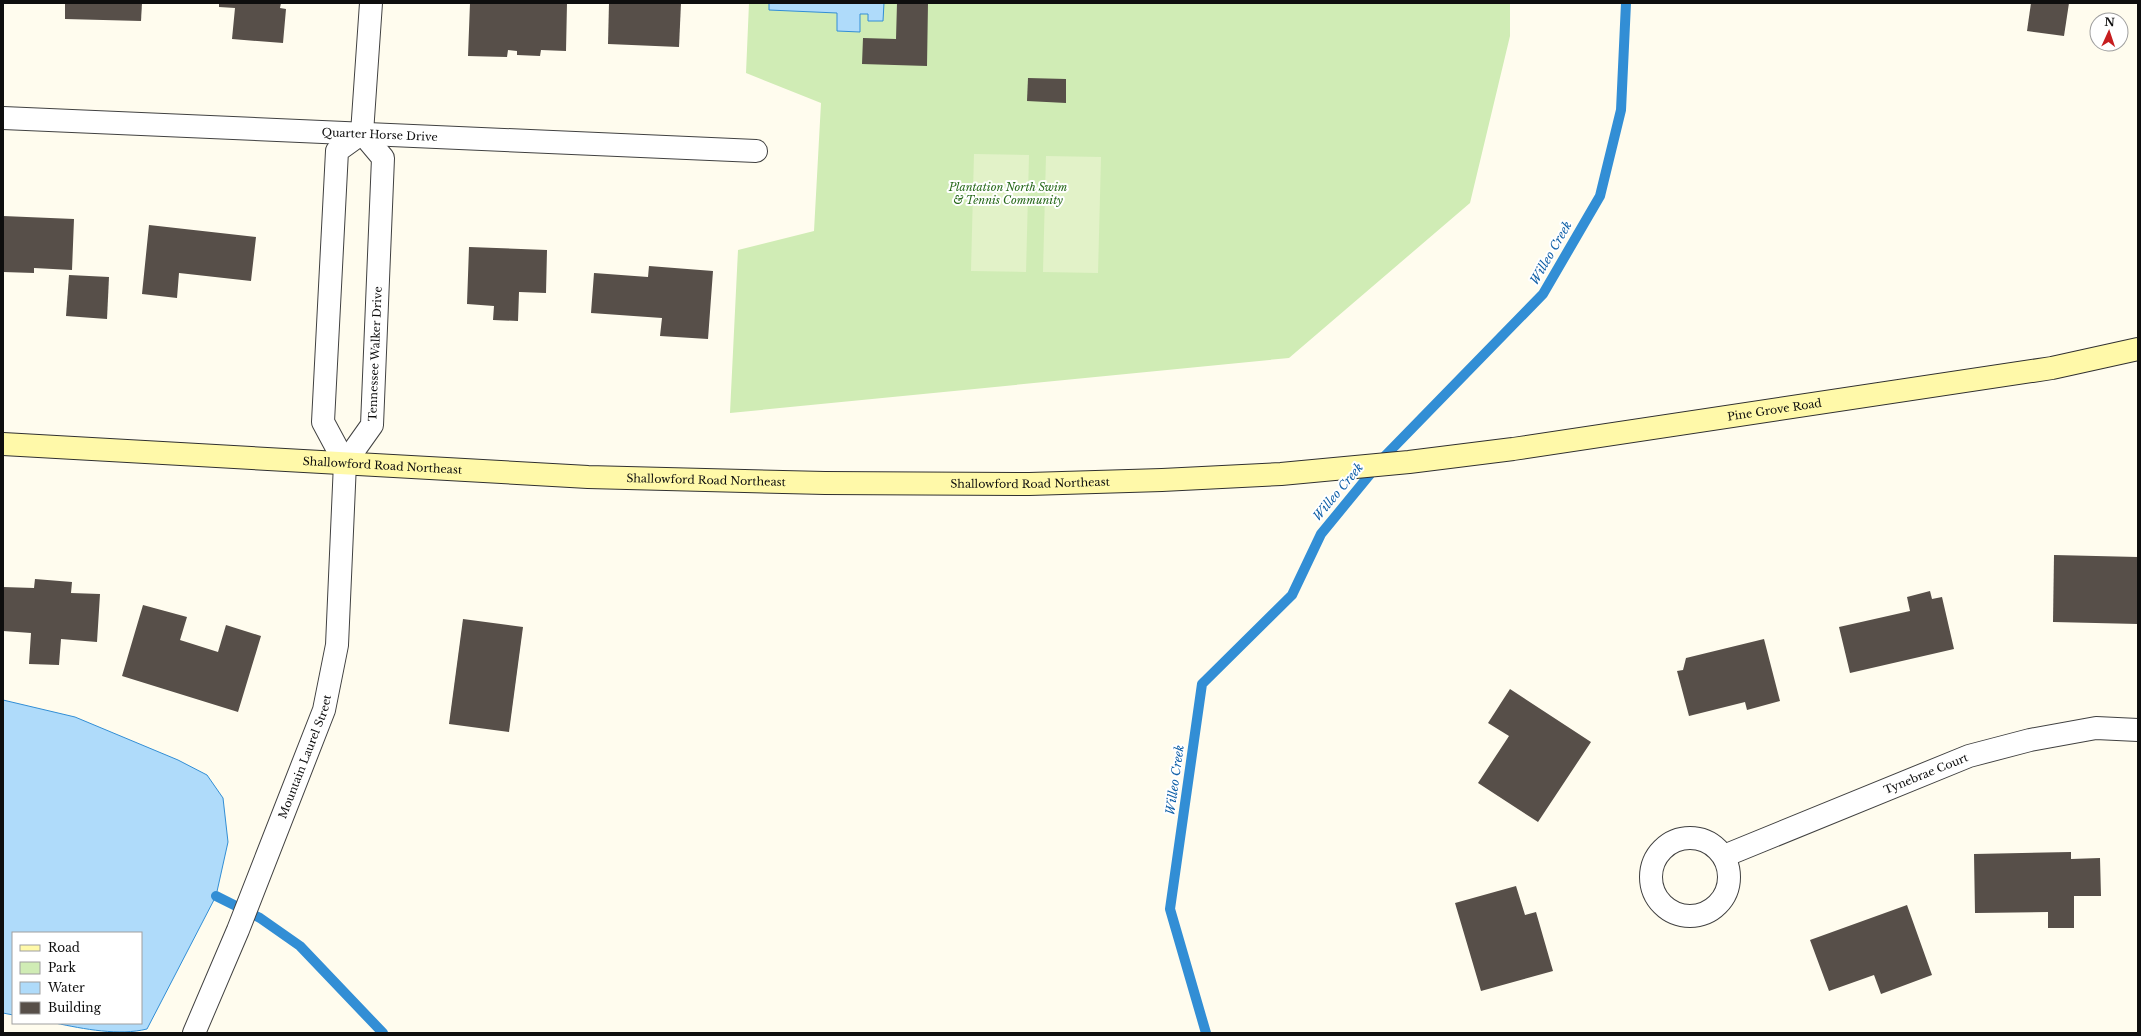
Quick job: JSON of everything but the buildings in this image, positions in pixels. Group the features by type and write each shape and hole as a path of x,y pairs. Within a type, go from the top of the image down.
{"main road":[{"name":"Pine Grove Road","path":"1410,462 1648,430 2052,368 2138,349"},
{"name":"Shallowford Road Northeast","path":"3,444 588,478 825,483 1029,484 1162,480 1281,474 1410,462"}],"street":[{"path":"345,463 323,422 337,151 362,133 371,3"},
{"name":"Quarter Horse Drive","path":"3,118 756,151"},
{"name":"Tennessee Walker Drive","path":"345,463 372,425 383,158 362,133"},
{"name":"Mountain Laurel Street","path":"194,1033 238,930 324,710 337,645 344,526 345,463"},
{"name":"Tynebrae Court","path":"1724,856 1969,756 2030,740 2096,728 2138,730"}],"green space":[{"name":"Plantation North Swim & Tennis Community","path":"749,3 1510,3 1510,36 1470,203 1289,358 730,413 738,250 814,231 821,103 746,73"},
{"path":"974,154 1029,155 1026,272 971,271"},
{"path":"1046,156 1101,157 1098,273 1043,272"}],"water":[{"path":"769,3 884,3 883,21 868,21 868,14 860,14 860,32 837,31 837,13 769,10"},
{"path":"3,700 75,717 178,760 207,775 223,798 228,842 216,896 147,1029 113,1032 61,1024 142,1024 142,932 12,932 12,1015 3,1013"}],"waterway":[{"name":"Willeo Creek","path":"1206,1033 1170,909 1202,684 1292,595 1321,534 1385,456 1543,294 1600,196 1621,110 1626,3"},
{"path":"216,896 260,918 300,946 383,1033"}]}
